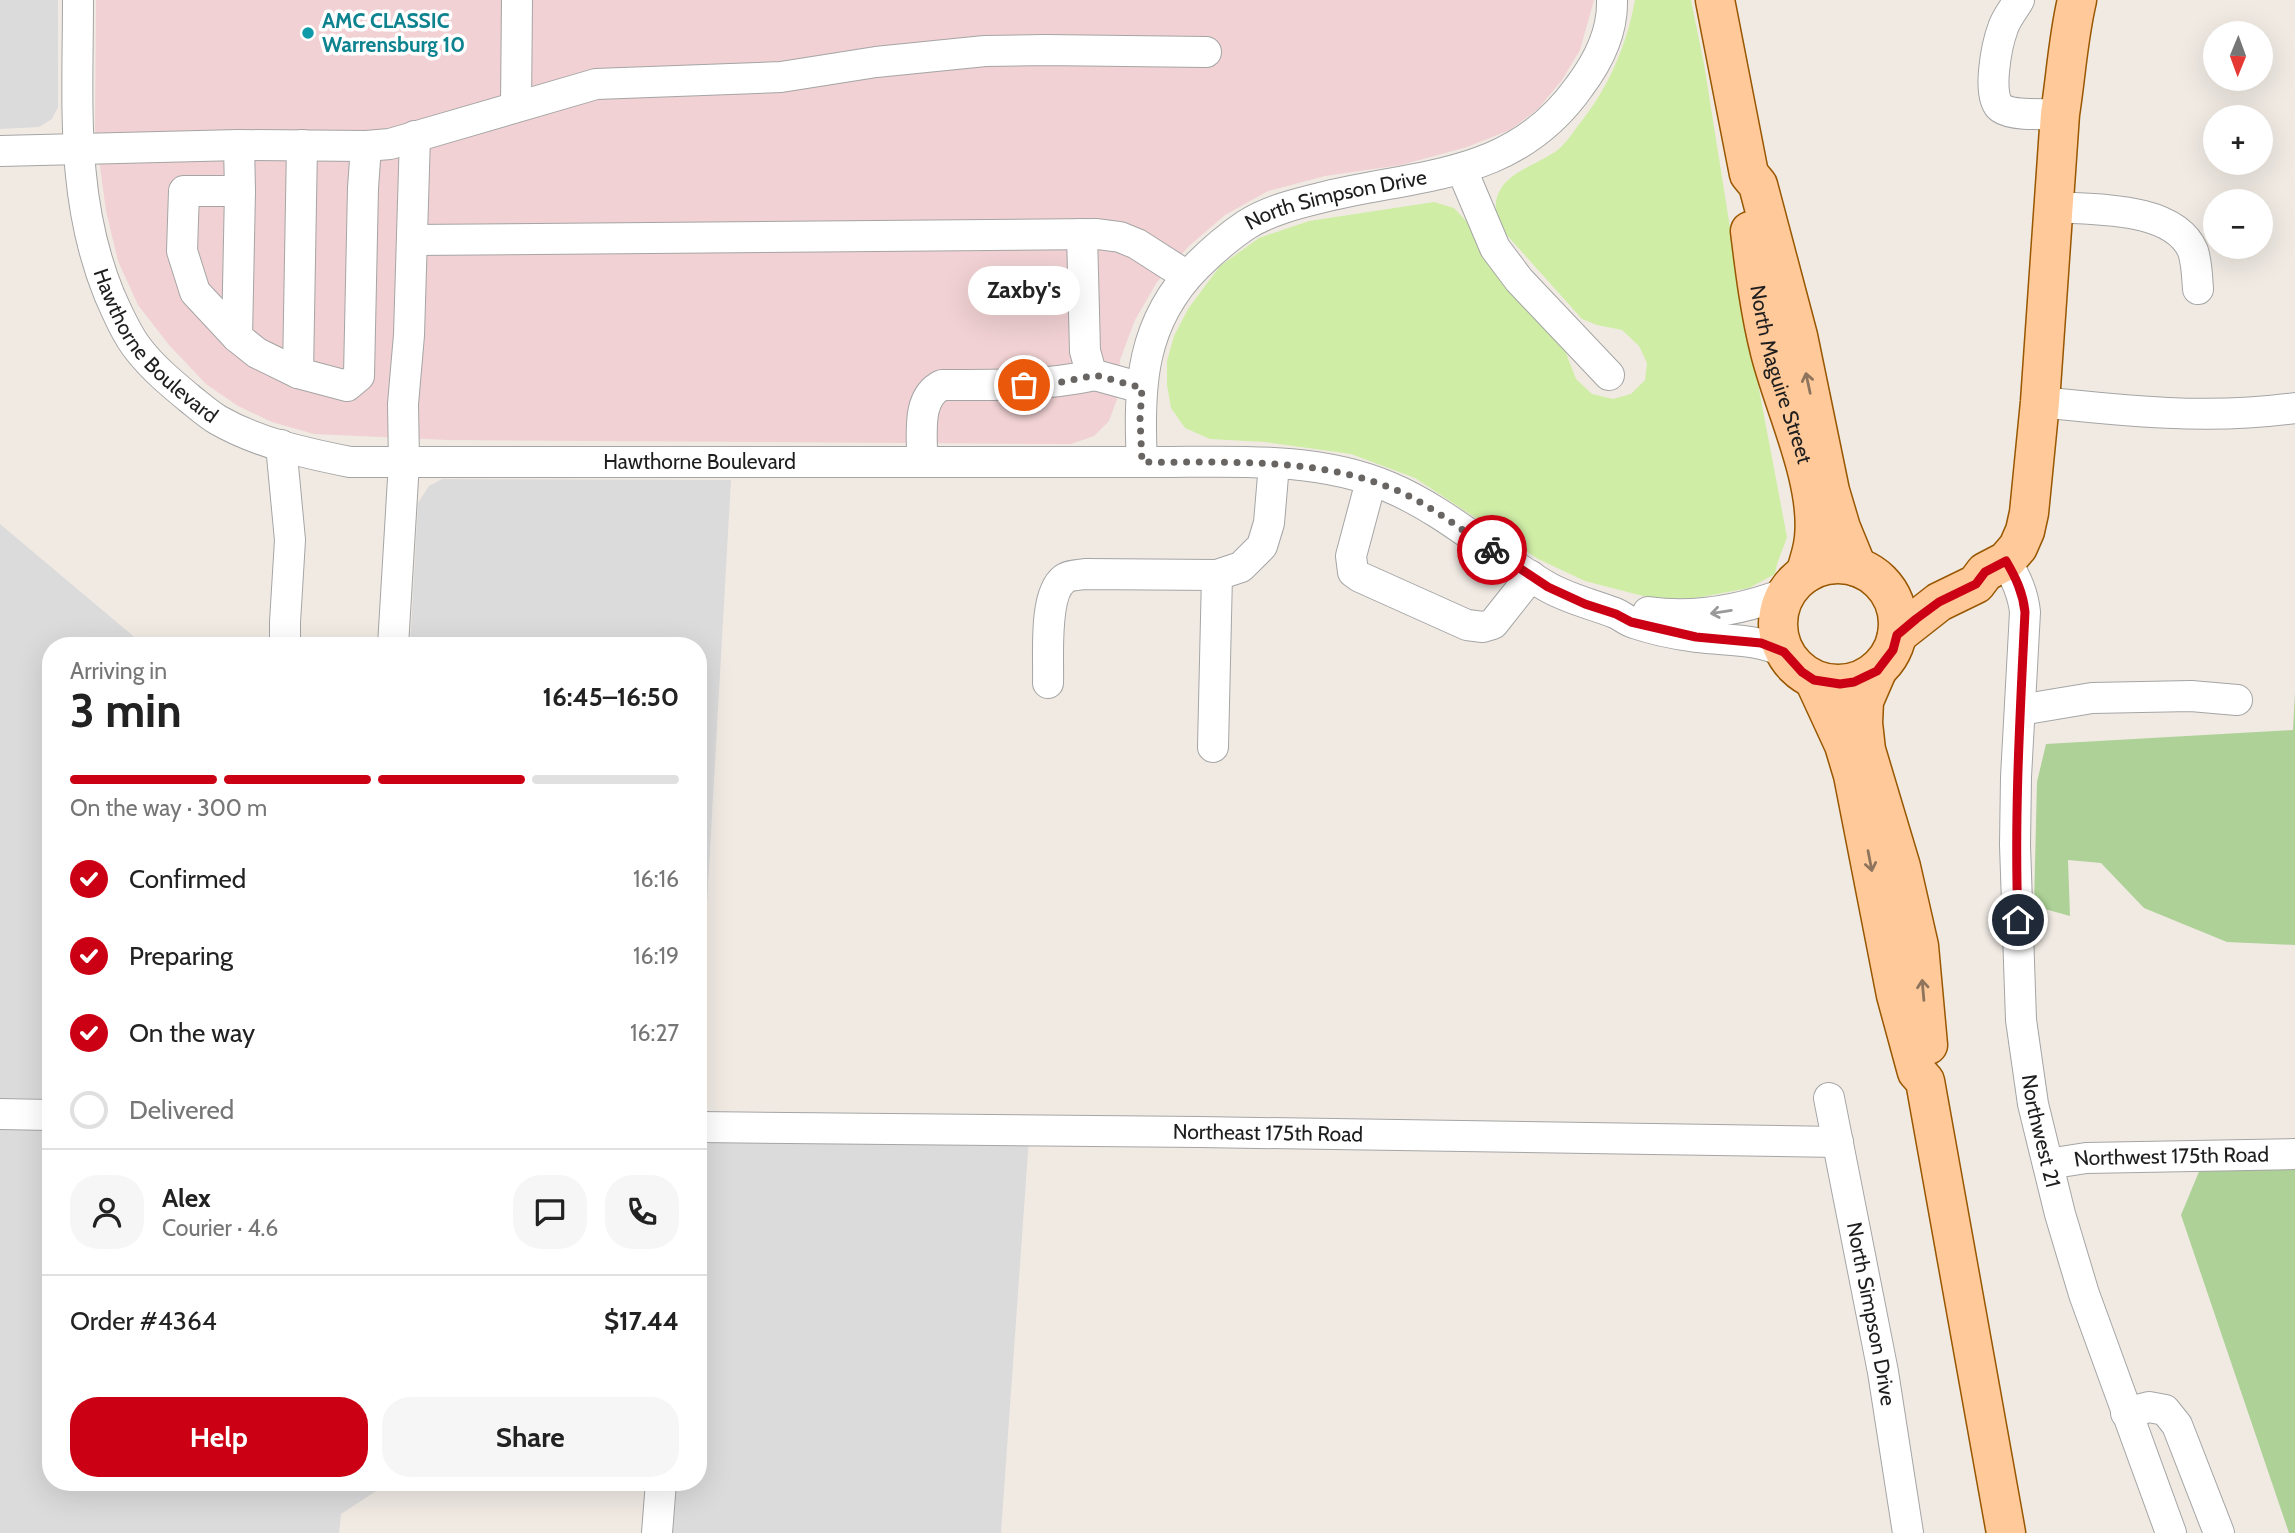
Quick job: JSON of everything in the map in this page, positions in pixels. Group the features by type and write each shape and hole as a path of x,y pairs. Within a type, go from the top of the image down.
{"main road":[{"name":"North Maguire Street","path":"1715,0 1749,174 1745,187 1761,314 1811,494 1814,537 1796,583"},
{"path":"1897,635 1939,602 1976,584 2018,547 2025,531 2040,402 2060,114 2067,67 2068,36 2077,0"},
{"name":"North Maguire Street","path":"1749,174 1758,185 1796,324 1840,528 1869,574"},
{"path":"1877,671 1854,682 1840,684 1814,680 1802,672 1784,652 1779,635 1779,619 1796,583 1828,565 1842,564 1903,583 1996,567"},
{"path":"1869,574 1894,605 1897,635 1893,650 1877,671 1864,701 1863,723 1866,750 1901,867 1919,946 1931,1068 1925,1081"},
{"path":"1814,680 1844,745 1853,775 1896,995 1917,1072 1925,1081 2006,1533"}],"street":[{"name":"Hawthorne Boulevard","path":"78,0 78,149 85,214 96,261 117,311 138,349 169,382 217,420 261,439 350,462 1142,462 1274,464 1335,470 1388,487 1429,508 1548,587 1585,604 1655,629 1696,637 1761,643 1784,652"},
{"path":"516,106 517,0"},
{"name":"North Simpson Drive","path":"1142,462 1140,419 1143,373 1151,340 1162,310 1187,276 1215,248 1247,225 1277,211 1348,191 1462,170 1494,158 1536,133 1566,106 1589,75 1607,38 1612,0"},
{"path":"2019,0 2003,26 1996,52 1993,90 1995,101 2000,108 2012,112 2060,114"},
{"path":"0,151 239,145 366,146 390,144 596,84 781,77 876,62 985,51 1206,52"},
{"path":"394,637 404,462 403,404 410,335 415,136"},
{"path":"237,337 239,145"},
{"path":"298,373 302,145"},
{"path":"240,191 184,191 182,251 195,292 237,337 257,353 298,373 347,386 359,376 366,146"},
{"path":"1462,170 1495,248 1519,280 1609,375"},
{"path":"2054,207 2118,211 2143,215 2165,224 2181,234 2192,249 2197,267 2198,289"},
{"path":"413,240 1082,234 1119,237 1137,244 1187,276"},
{"path":"1082,234 1085,351 1090,369 1095,375"},
{"path":"922,462 924,405 933,390 942,385 1024,385 1063,382 1095,375 1142,388"},
{"path":"2040,402 2211,416 2295,408"},
{"path":"281,445 290,540 285,637"},
{"path":"1048,683 1050,606 1055,589 1065,578 1085,574 1217,575 1241,567 1262,546 1269,523 1274,464"},
{"path":"1371,481 1351,556 1353,572 1360,577 1467,625 1483,627 1493,624 1531,576"},
{"name":"Northwest 21","path":"1996,567 2017,581 2024,597 2015,845 2021,1020 2033,1104 2060,1214 2084,1294 2171,1533"},
{"path":"1213,747 1217,575"},
{"name":"Hawthorne Boulevard","path":"1616,614 1633,609 1657,613 1709,614 1758,604 1796,583"},
{"path":"2020,710 2092,698 2191,696 2237,700"},
{"name":"North Simpson Drive","path":"1829,1098 1883,1372 1908,1533"},
{"path":"0,1114 42,1115"},
{"name":"Northeast 175th Road","path":"707,1127 1241,1132 1838,1142"},
{"name":"Northwest 175th Road","path":"2048,1164 2086,1158 2295,1154"},
{"path":"2126,1413 2149,1407 2165,1410 2177,1425 2219,1533"},
{"path":"657,1533 661,1491"}],"shaded area":[{"path":"0,0 58,0 58,107 52,119 39,127 0,129"},
{"path":"96,0 1594,0 1580,50 1562,80 1538,109 1510,130 1467,147 1401,165 1325,176 1268,191 1225,215 1189,246 1157,282 1135,320 1120,360 1117,399 1109,421 1094,436 1071,444 448,440 314,434 272,422 238,406 206,384 169,345 138,305 118,261 106,211 95,130"},
{"path":"442,479 731,480 707,904 707,637 411,637 418,503 429,486"},
{"path":"0,524 134,637 42,637 42,1099 0,1098"},
{"path":"0,1128 42,1129 42,1491 376,1491 341,1514 339,1533 0,1533"},
{"path":"715,1136 1029,1138 1001,1533 668,1533 671,1491 707,1491 707,1145"}],"green space":[{"path":"1635,0 1691,0 1704,64 1739,284 1787,537 1775,574 1749,588 1691,599 1647,597 1585,581 1538,559 1415,478 1351,454 1265,442 1210,439 1185,428 1171,408 1167,361 1174,336 1188,309 1220,266 1259,238 1309,221 1434,202 1454,208 1468,223 1481,253 1561,340 1576,379 1592,394 1613,399 1631,394 1645,380 1647,363 1639,346 1622,330 1582,319 1505,233 1497,216 1496,205 1499,193 1508,180 1560,148 1588,113 1607,83 1621,51"},
{"path":"2295,692 2295,945 2227,942 2144,908 2101,863 2068,860 2070,916 2034,906 2037,782 2046,744 2293,730"},
{"path":"2203,1162 2295,1164 2295,1533 2289,1533 2181,1215"}],"way so far":[{"path":"1024,385 1063,382 1095,375 1142,388 1142,462 1274,464 1335,470 1388,487 1429,508 1492,550"}],"place":[{"name":"AMC CLASSIC Warrensburg 10","path":"308,33"},
{"name":"Zaxby's","path":"1024,385"}],"route":[{"path":"1492,550 1548,587 1631,622 1696,637 1761,643 1784,652 1802,672 1814,680 1840,684 1854,682 1877,671 1887,661 1897,635 1939,602 1976,584 1985,572 2006,561 2024,597 2025,612 2016,777 2018,920"}]}
